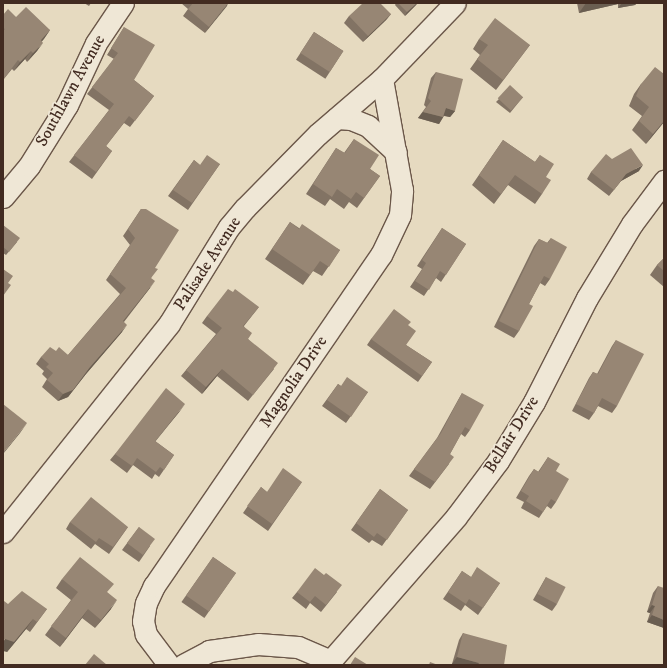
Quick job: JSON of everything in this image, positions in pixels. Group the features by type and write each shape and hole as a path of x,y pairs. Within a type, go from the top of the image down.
{"street":[{"name":"Southlawn Avenue","path":"3,197 29,166 67,105 96,44 123,3"},
{"name":"Palisade Avenue","path":"3,532 169,324 229,227 292,159 382,79 455,3"},
{"name":"Magnolia Drive","path":"169,665 146,634 143,621 146,603 154,586 266,425 392,237 400,216 402,190 382,79"},
{"path":"337,118 351,119 368,126 396,152"},
{"name":"Bellair Drive","path":"329,663 456,517 498,461 534,402 587,298 632,224 664,181"},
{"path":"184,665 209,651 258,644 298,647 329,663"}],"building":[{"path":"193,3 228,3 209,27 188,9"},
{"path":"363,3 380,3 391,14 368,36 349,16"},
{"path":"398,3 417,3 407,12"},
{"path":"26,7 50,30 41,40 43,43 33,53 31,51 20,62 18,60 3,80 3,31 5,29 3,28 3,15 8,9 16,17"},
{"path":"495,18 530,45 503,80 477,59 488,45 479,39"},
{"path":"124,27 155,45 134,80 154,96 135,121 129,116 106,146 112,151 96,172 74,155 114,104 92,87 118,53 111,48"},
{"path":"314,32 343,51 330,72 300,53"},
{"path":"655,67 664,74 664,121 653,134 639,121 649,107 636,96 641,84"},
{"path":"436,72 463,79 455,111 446,108 443,117 423,112 431,101 428,98"},
{"path":"510,85 523,97 511,110 498,98"},
{"path":"354,139 379,155 370,169 380,176 364,198 356,192 351,199 337,189 332,197 313,184 336,148 345,153"},
{"path":"503,140 535,162 540,155 554,164 546,177 551,180 542,194 515,175 501,194 479,175"},
{"path":"631,148 643,165 626,174 614,190 591,172 606,154 612,159"},
{"path":"207,155 220,164 192,203 173,190 194,160 200,165"},
{"path":"141,209 146,209 179,230 155,268 158,269 151,278 155,281 123,321 127,325 90,367 73,390 63,394 47,380 53,373 46,367 49,364 41,357 50,347 56,351 59,347 68,355 126,288 110,274 135,238 128,229"},
{"path":"290,222 299,229 302,224 340,250 329,267 320,261 310,275 272,249"},
{"path":"3,225 20,238 9,252 3,247"},
{"path":"442,228 466,244 446,275 440,271 429,290 415,281 426,263 422,260"},
{"path":"551,238 567,247 550,279 544,276 529,304 533,306 519,331 499,321 539,239 548,243"},
{"path":"664,258 664,271 657,265"},
{"path":"3,269 13,276 8,283 11,285 3,296"},
{"path":"228,289 233,292 235,289 259,307 243,326 252,333 248,339 278,363 253,395 222,369 206,387 186,370 222,328 207,316"},
{"path":"394,309 411,322 408,325 416,331 406,345 432,362 422,376 371,339"},
{"path":"616,340 644,354 617,406 602,398 594,413 576,404 593,372 598,374"},
{"path":"347,377 368,392 351,417 327,400 338,384 341,386"},
{"path":"166,388 185,404 155,441 174,455 164,470 160,467 156,472 137,458 132,466 115,454"},
{"path":"462,393 484,405 470,430 465,427 450,454 454,457 435,482 414,469 441,433"},
{"path":"3,404 27,423 3,453"},
{"path":"548,457 560,464 556,471 569,479 556,502 551,499 543,512 526,501 529,496 521,491 534,469 539,472"},
{"path":"283,468 302,482 272,524 247,506 261,487 267,492"},
{"path":"380,489 408,510 387,540 377,533 374,537 356,523"},
{"path":"91,497 128,527 113,547 99,538 96,542 70,522"},
{"path":"139,527 155,539 143,555 127,543"},
{"path":"80,557 114,584 107,592 117,600 101,620 88,609 66,638 51,626 78,592 62,579"},
{"path":"213,557 236,573 209,612 186,596"},
{"path":"477,567 500,583 483,608 469,599 466,604 448,592 462,571 471,577"},
{"path":"315,568 324,575 326,573 342,585 326,605 315,596 310,602 297,592"},
{"path":"546,577 566,587 557,604 537,594"},
{"path":"658,586 664,588 664,620 652,615 655,606 652,605"},
{"path":"22,591 47,609 37,622 33,619 14,642 5,639 3,642 3,603 4,601 8,604"},
{"path":"463,633 507,645 504,665 478,665 479,663 457,657"},
{"path":"94,654 107,665 85,665"},
{"path":"355,657 368,665 350,665"},
{"path":"430,662 438,665 429,665"}]}
